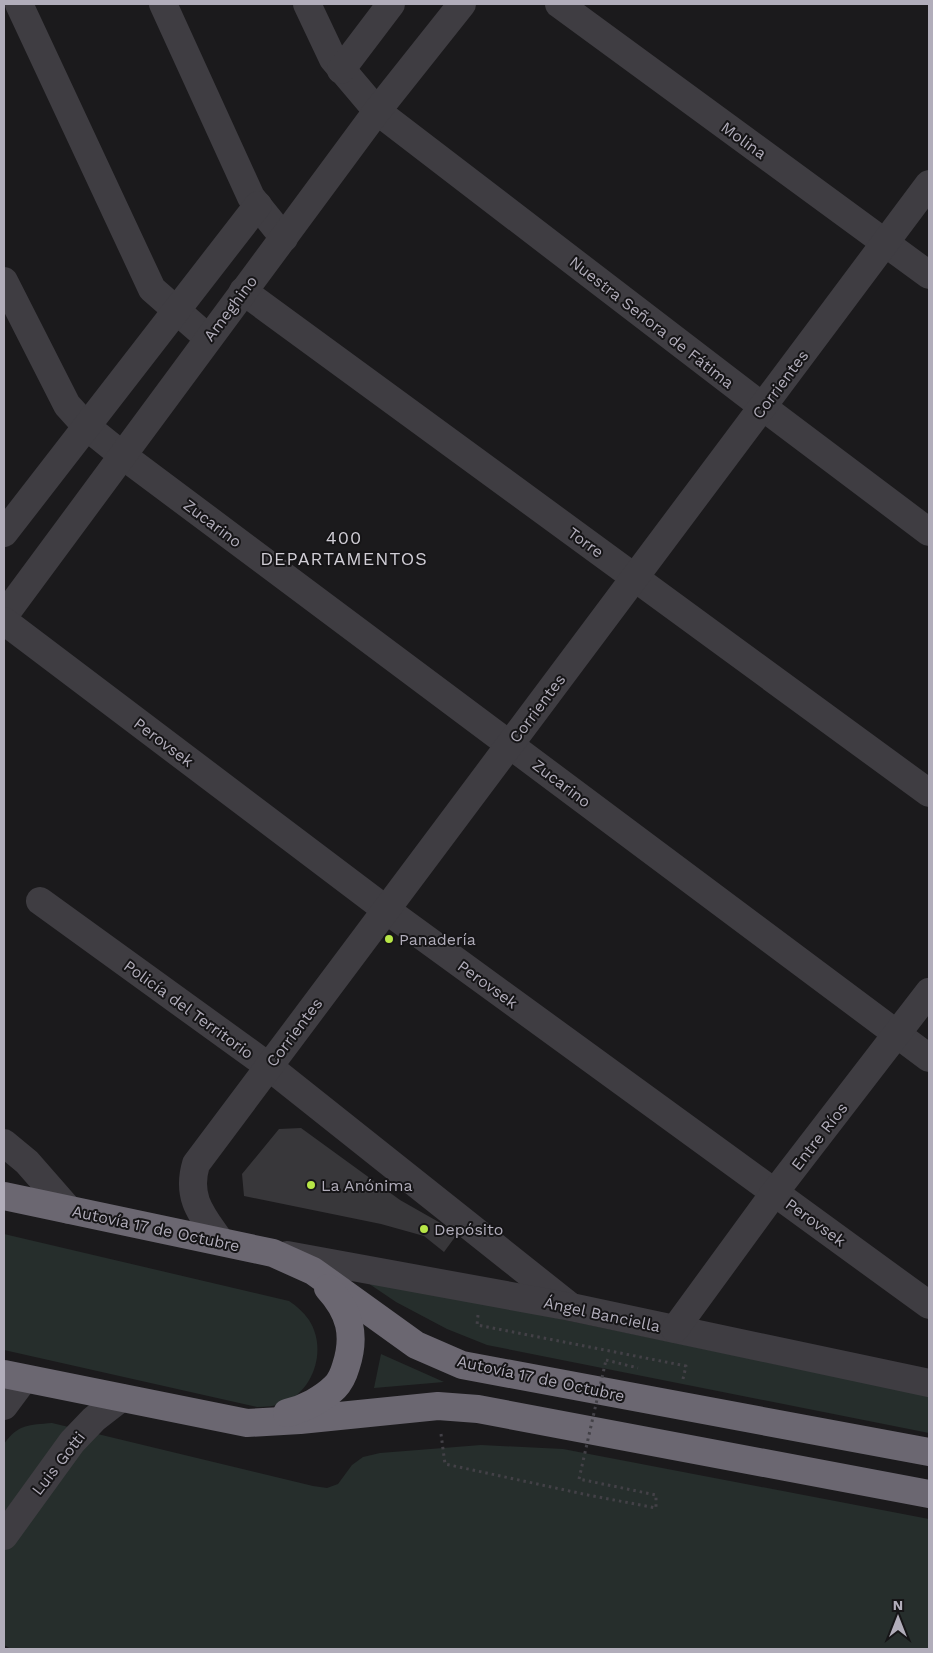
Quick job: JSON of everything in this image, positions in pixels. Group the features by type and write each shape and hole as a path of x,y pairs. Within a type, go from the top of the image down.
{"highway":[{"name":"Autovía 17 de Octubre","path":"4,1196 273,1253 313,1271 416,1345 462,1365 929,1452"},
{"path":"247,1422 293,1411 321,1399 337,1386 344,1371 351,1350 351,1329 339,1300 313,1271"},
{"path":"14,1376 247,1422 300,1420 438,1406 478,1409 929,1494"}],"street":[{"path":"19,4 152,289 208,338"},
{"path":"163,4 251,197 284,238"},
{"name":"Nuestra Señora de Fátima","path":"307,4 333,59 377,111 762,407 929,532"},
{"path":"341,70 391,4"},
{"name":"Ameghino","path":"4,616 377,111 462,4"},
{"name":"Molina","path":"558,4 929,275"},
{"name":"Corrientes","path":"220,1241 200,1213 193,1196 192,1177 196,1164 929,184"},
{"path":"4,534 258,205"},
{"name":"Zucarino","path":"4,281 67,405 86,426 122,455 929,1058"},
{"name":"Torre","path":"243,291 929,793"},
{"name":"Perovsek","path":"4,622 385,909 929,1305"},
{"name":"Policía del Territorio","path":"40,901 268,1066 571,1308"},
{"name":"Entre Ríos","path":"675,1330 775,1192 929,992"},
{"path":"4,1143 27,1162 69,1210"},
{"name":"Ángel Banciella","path":"273,1253 571,1308 929,1383"},
{"path":"4,1406 14,1376"},
{"name":"Luis Gotti","path":"4,1536 72,1442 94,1419 122,1398"}],"path":[{"path":"478,1290 477,1325 686,1366 683,1379 674,1377"},
{"path":"438,1406 445,1464 656,1508 656,1494 579,1480 606,1360 644,1370"}],"shaded area":[{"path":"4,1234 289,1301 309,1320 314,1331 317,1343 315,1367 304,1388 295,1397 284,1403 257,1407 4,1350"},
{"path":"359,1277 929,1396 929,1433 487,1345 447,1329 396,1302"},
{"path":"381,1354 444,1382 374,1388"},
{"path":"52,1423 327,1488 338,1484 352,1465 363,1457 380,1453 481,1445 563,1449 929,1519 929,1649 11,1649 4,1645 4,1444 19,1429 37,1424"}],"building":[{"name":"La Anónima","path":"301,1128 400,1200 458,1233 444,1252 424,1236 381,1224 244,1196 242,1174 279,1129"}],"place":[{"name":"Panadería","path":"389,939"},
{"name":"La Anónima","path":"311,1185"},
{"name":"Depósito","path":"424,1229"}],"district":[{"name":"400 DEPARTAMENTOS","path":"344,548"}]}
